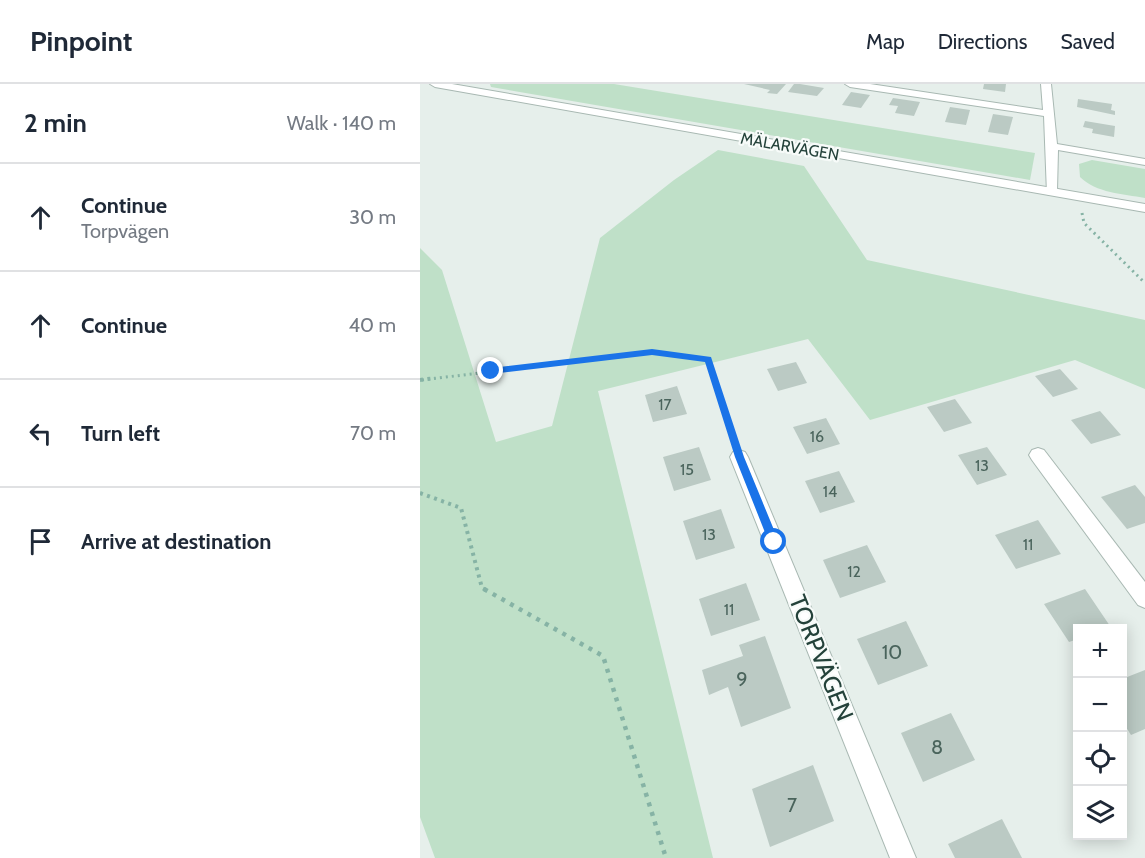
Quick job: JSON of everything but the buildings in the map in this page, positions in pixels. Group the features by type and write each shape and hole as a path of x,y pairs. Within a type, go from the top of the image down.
{"street":[{"name":"MÄLARVÄGEN","path":"435,84 469,87 1145,208"},
{"path":"850,84 1049,114"},
{"path":"1046,84 1052,146 1052,191"},
{"path":"1052,146 1145,162"},
{"path":"1038,455 1145,598"},
{"name":"TORPVÄGEN","path":"739,457 903,858"}],"path":[{"path":"1083,196 1080,207 1084,223 1145,283"},
{"path":"420,380 652,352 708,360 739,457"},
{"path":"420,493 461,508 482,588 603,656 666,858"}],"green space":[{"path":"490,84 614,84 1035,153 1030,180 491,87"},
{"path":"718,150 804,166 867,260 1145,320 1145,389 1075,360 870,420 808,339 598,391 713,858 435,858 420,817 420,248 442,270 496,442 552,426 600,238 674,180"},
{"path":"1092,160 1145,169 1145,198 1110,192 1086,182 1080,177 1079,164"}],"route":[{"path":"491,371 652,352 708,360 739,457 774,542"}]}
